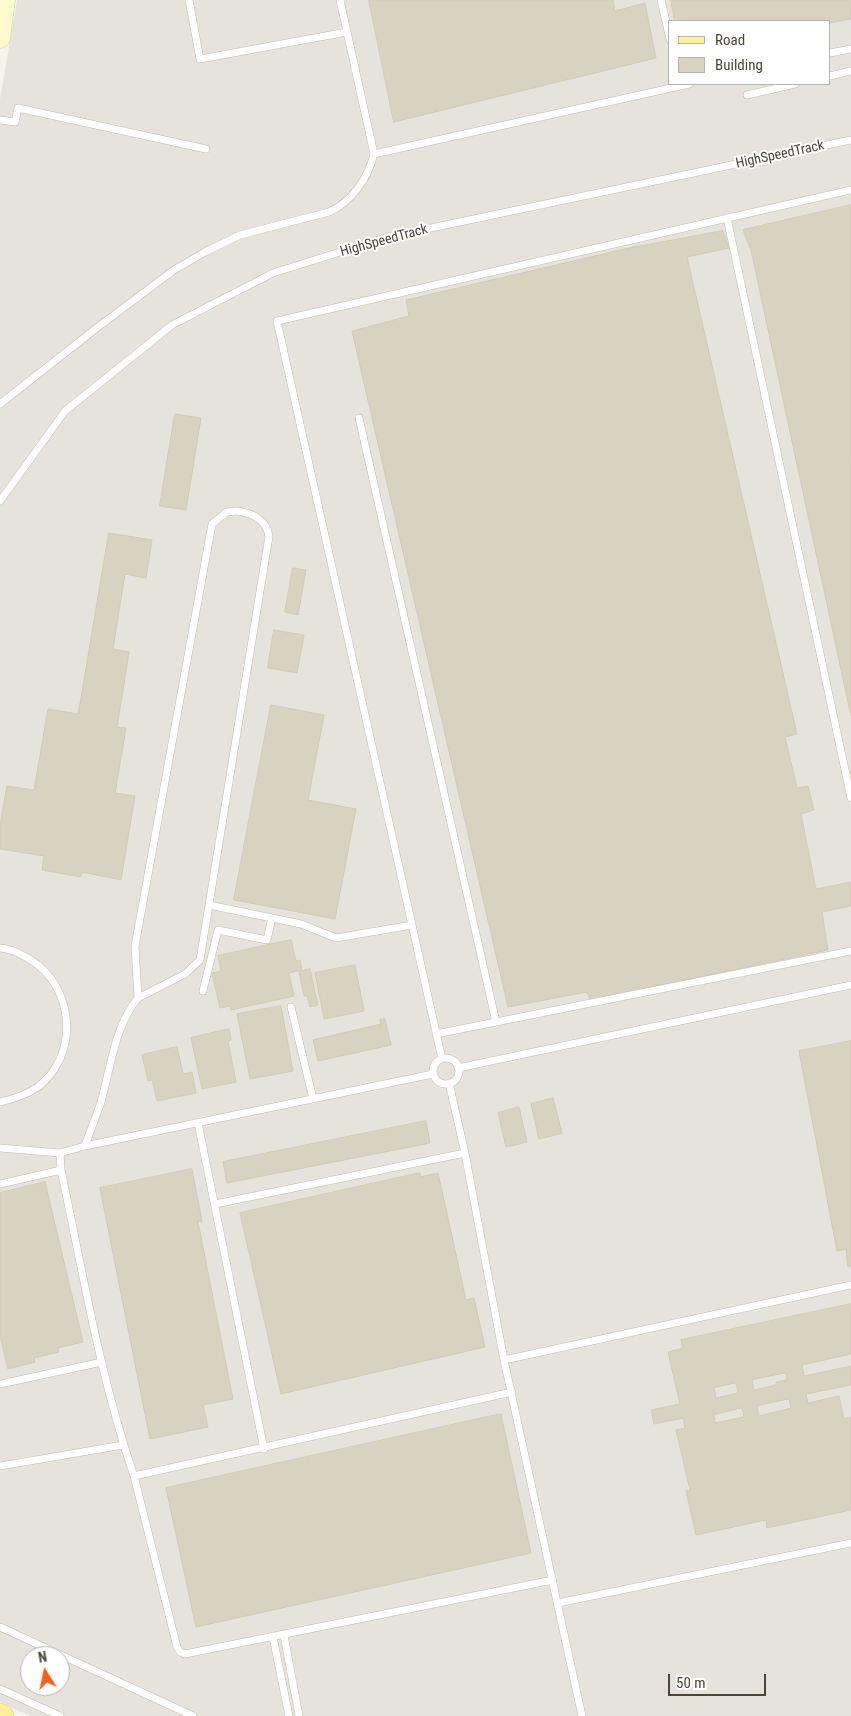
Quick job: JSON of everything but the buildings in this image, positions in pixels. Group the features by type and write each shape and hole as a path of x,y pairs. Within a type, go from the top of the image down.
{"main road":[{"path":"0,38 5,0"}],"lane":[{"path":"188,0 200,59 347,32"},
{"path":"0,404 174,270 240,235 339,208 362,182 371,166 374,154 340,0"},
{"path":"661,0 668,30"},
{"path":"831,53 851,49"},
{"path":"831,76 851,71"},
{"path":"374,154 680,85"},
{"path":"747,94 790,85"},
{"path":"0,120 15,122 18,108 206,149"},
{"name":"HighSpeedTrack","path":"0,500 65,411 172,325 273,273 388,238 851,140"},
{"path":"442,1059 277,321 851,190"},
{"path":"727,218 851,798"},
{"path":"359,418 496,1022"},
{"path":"85,1146 100,1103 111,1056 128,1010 138,998 185,974 200,960 269,536 267,527 247,512 227,512 212,524 136,946 138,998"},
{"path":"209,905 301,924 336,938 412,925"},
{"path":"203,991 218,930 267,940 272,918"},
{"path":"0,948 27,957 47,972 61,994 67,1018 66,1043 56,1067 39,1086 17,1099 0,1102"},
{"path":"436,1034 851,951"},
{"path":"458,1068 851,985"},
{"path":"291,1007 313,1099"},
{"path":"442,1059 451,1059 458,1068 456,1078 449,1083 442,1083 433,1074 435,1063 442,1059"},
{"path":"0,1148 60,1153 85,1146 433,1074"},
{"path":"449,1083 465,1153 504,1360 582,1716"},
{"path":"198,1123 264,1449"},
{"path":"60,1153 61,1170 102,1362 180,1652 190,1654 552,1580"},
{"path":"214,1204 465,1153"},
{"path":"0,1184 61,1170"},
{"path":"504,1360 851,1285"},
{"path":"0,1384 102,1362"},
{"path":"134,1476 264,1449 512,1392"},
{"path":"0,1466 123,1445"},
{"path":"558,1604 851,1542"},
{"path":"0,1627 193,1716"},
{"path":"284,1635 300,1716"},
{"path":"273,1637 288,1716"},
{"path":"0,1689 60,1716"}],"shaded area":[{"path":"17,0 851,0 851,1716 30,1716 0,1702 0,99"}]}
